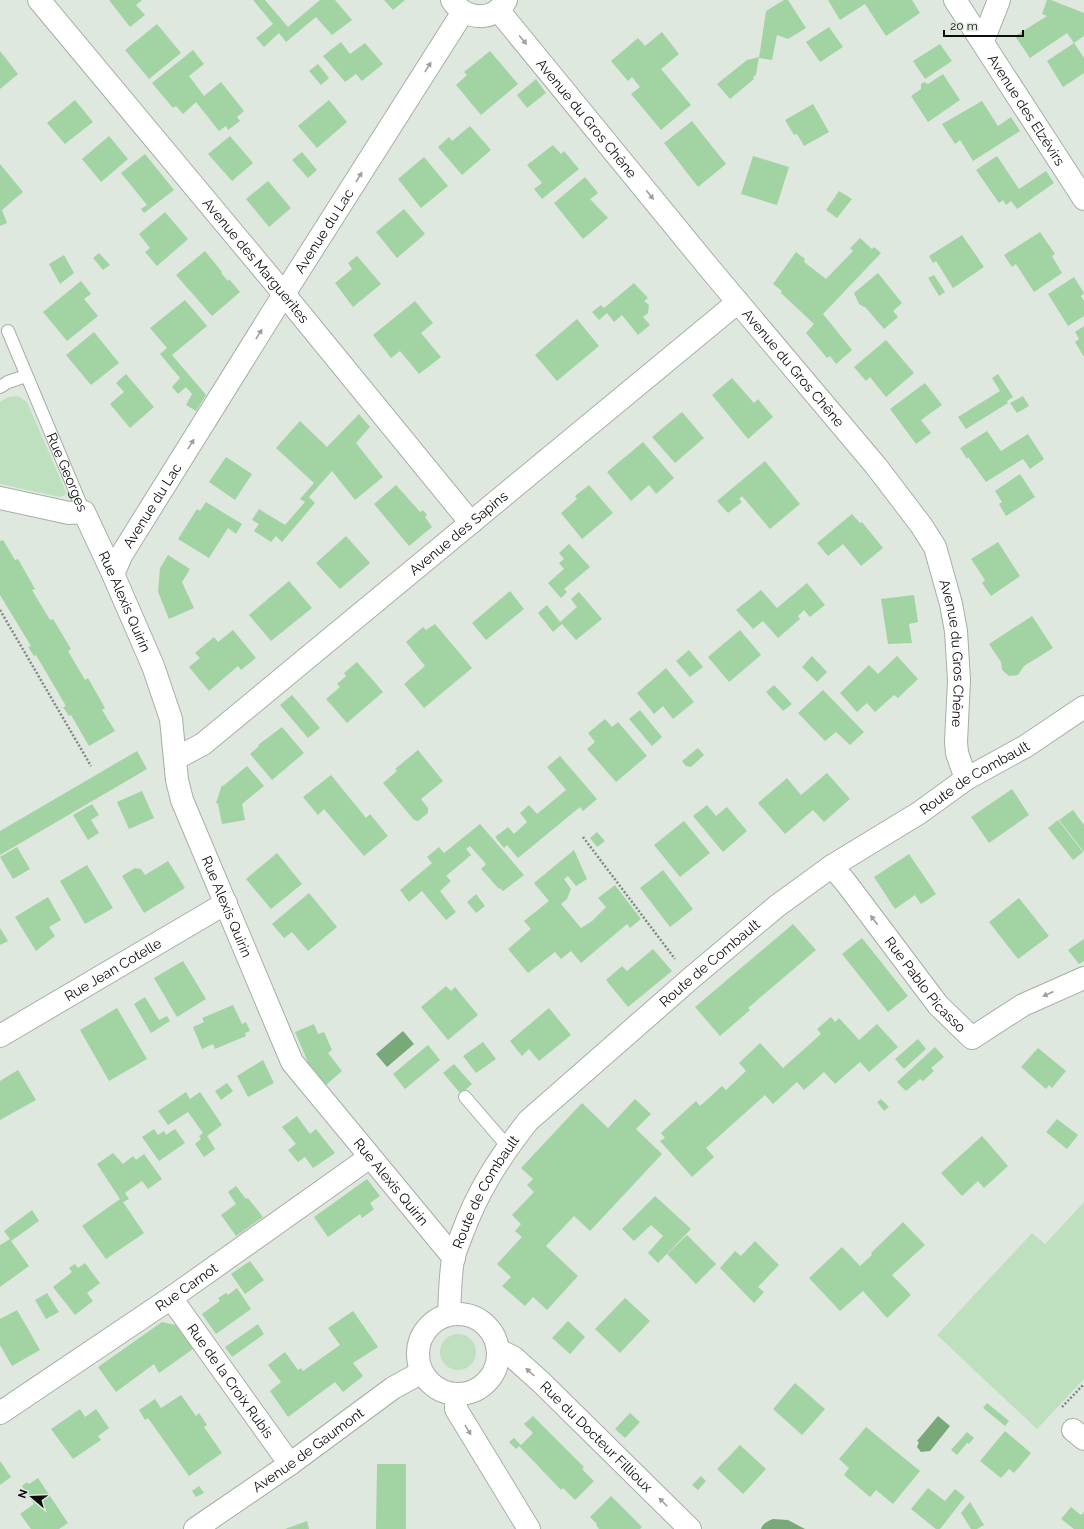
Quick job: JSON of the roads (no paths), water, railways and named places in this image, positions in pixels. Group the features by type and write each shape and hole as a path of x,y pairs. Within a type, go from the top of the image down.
{"street":[{"name":"Avenue des Marguerites","path":"39,0 284,294 471,523"},
{"name":"Avenue des Elzévirs","path":"955,0 1084,199"},
{"path":"982,41 999,0"},
{"path":"458,6 472,16 481,16 490,15 502,5"},
{"name":"Avenue du Gros Chêne","path":"502,5 738,302 876,466 921,525 935,547 951,604 956,631 959,680 956,742 957,753 966,779"},
{"name":"Avenue du Lac","path":"113,574 122,554 284,294 458,6"},
{"name":"Avenue des Sapins","path":"175,759 203,744 738,302"},
{"name":"Rue Georges","path":"0,498 69,513 84,512"},
{"name":"Rue Alexis Quirin","path":"84,512 153,666 171,718 177,780 182,800 292,1062 454,1258"},
{"name":"Route de Combault","path":"449,1314 450,1282 454,1258 478,1195 508,1147 528,1122 690,979 778,906 832,866 919,813 966,779 1026,746 1084,707"},
{"name":"Rue Pablo Picasso","path":"832,866 938,1005 972,1038 1023,1005 1084,978"},
{"name":"Rue Jean Cotelle","path":"0,1036 226,904"},
{"name":"Rue Carnot","path":"0,1413 171,1298 370,1157"},
{"name":"Rue de la Croix Rubis","path":"171,1298 290,1464"},
{"path":"461,1313 482,1321 493,1334 498,1350 497,1363 491,1376 482,1386 469,1392 456,1394 445,1392 436,1388 427,1380 422,1372 418,1360 418,1348 422,1336 428,1326 438,1318 449,1314 461,1313"},
{"name":"Rue du Docteur Fillioux","path":"498,1350 513,1357 542,1383 690,1529"},
{"name":"Avenue de Gaumont","path":"195,1529 290,1464 393,1388 422,1372"},
{"path":"456,1394 456,1409 529,1529"}],"lane":[{"name":"Rue Georges","path":"8,331 84,512"},
{"path":"0,387 8,382 26,376"},
{"path":"465,1097 508,1147"}]}
